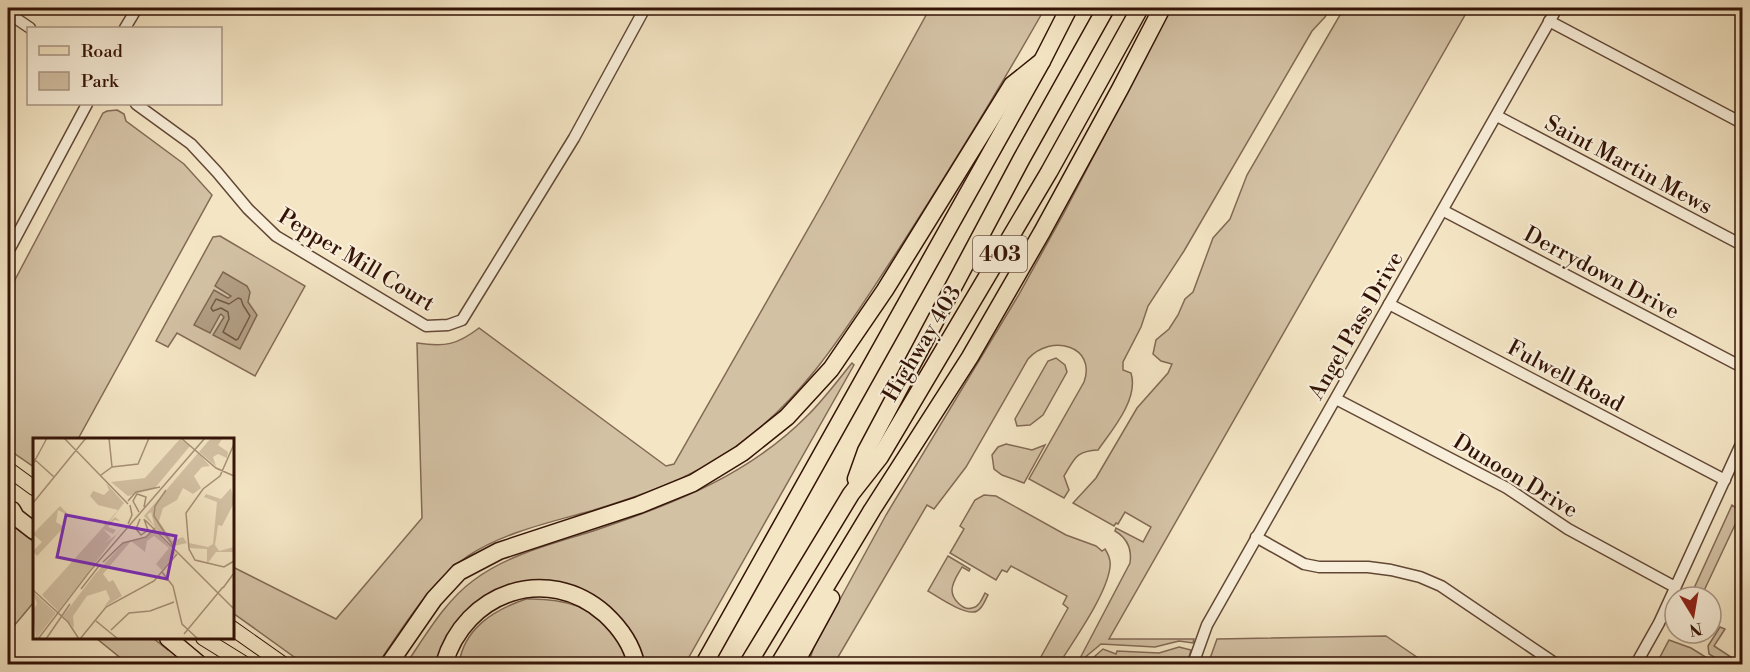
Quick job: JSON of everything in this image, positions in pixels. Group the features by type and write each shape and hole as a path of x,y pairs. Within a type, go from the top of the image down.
{"highway":[{"name":"Highway 403","path":"704,664 1042,61 1069,8"},
{"path":"851,494 867,451 1022,158 1106,8"},
{"name":"Highway 403","path":"748,664 851,494 880,457 1025,212 1140,8"},
{"path":"779,664 872,510 970,357 1120,89 1161,8"},
{"path":"389,664 434,599 459,572 499,551 639,505 693,483 742,453 787,417 831,369 885,290 1012,85 1042,61"},
{"path":"10,509 16,517 33,530"},
{"path":"795,664 847,569 872,510"},
{"path":"444,664 460,630 470,618 502,596 532,587 564,591 594,604 618,625 636,664"},
{"path":"169,639 199,664"}],"main road":[{"path":"8,469 33,487"},
{"path":"10,509 33,524"},
{"path":"234,629 283,664"},
{"path":"205,639 245,664"}],"street":[{"path":"126,27 137,8"},
{"name":"Pepper Mill Court","path":"137,105 191,144 248,209 276,236 426,326 448,325 462,320 543,190 645,8"},
{"name":"Angel Pass Drive","path":"1193,664 1207,625 1444,211 1557,8"},
{"path":"11,12 29,27"},
{"path":"1550,21 1743,123"},
{"path":"8,252 86,105"},
{"name":"Saint Martin Mews","path":"1497,117 1743,245"},
{"name":"Derrydown Drive","path":"1444,211 1743,367"},
{"name":"Fulwell Road","path":"1389,304 1725,480"},
{"name":"Dunoon Drive","path":"1336,399 1507,488 1568,530 1671,585"},
{"path":"1676,585 1743,441"},
{"path":"1256,537 1304,564 1319,567 1368,567 1420,577 1441,586 1556,664"},
{"path":"1636,664 1663,611"}],"green space":[{"path":"930,8 1045,8 952,165 841,336 803,385 782,407 734,448 700,469 663,486 510,535 468,556 429,592 378,664 304,664 234,614 234,568 336,619 422,518 417,343 435,345 450,343 464,338 479,328 666,466 674,464 824,201"},
{"path":"1171,8 1330,8 1312,31 1184,251 1148,306 1141,327 1123,362 1123,370 1131,373 1132,383 1128,404 1098,450 1080,454 1074,460 1064,476 1069,490 1064,498 1029,479 1084,382 1086,370 1084,360 1078,352 1059,345 1038,351 1028,359 966,467 934,509 927,505 834,664 808,664 814,647 886,515 1018,296 1064,213"},
{"path":"1344,8 1469,8 1109,639 1194,639 1193,643 1179,641 1155,647 1101,644 1077,664 1130,563 1128,544 1115,531 1116,528 1143,542 1151,527 1125,512 1118,524 1114,526 1073,503 1096,478 1137,408 1168,373 1172,364 1161,361 1153,354 1156,340 1169,329 1185,299 1193,292 1213,238 1230,219 1247,175"},
{"path":"117,110 124,114 126,121 184,164 212,195 79,438 33,438 33,466 8,449 8,293 103,113"},
{"path":"220,236 305,286 255,376 177,333 168,347 156,341 213,237"},
{"path":"1056,358 1065,365 1067,372 1043,415 1030,425 1017,426 1015,419 1048,361"},
{"path":"852,363 854,365 685,664 645,664 641,652 616,614 602,602 581,590 502,591 439,664 406,664 445,608 474,580 518,556 656,509 737,470 786,436 808,415"},
{"path":"1006,444 1032,450 1045,445 1024,483 1002,475 994,469 992,455 998,447"},
{"path":"984,495 996,496 1066,535 1096,546 1102,551 1105,549 1109,555 1110,567 1103,590 1059,664 1037,664 1068,608 1063,604 1067,596 1011,566 1007,572 1002,570 996,580 950,553 964,529 960,526 975,500"},
{"path":"1732,505 1741,512 1707,585 1695,585"},
{"path":"8,522 33,541 33,603 8,633"},
{"path":"948,556 970,569 969,571 962,567 953,584 952,593 959,604 965,608 974,607 985,593 988,595 979,610 972,612 960,609 928,591"},
{"path":"526,599 565,602 589,611 610,627 618,638 629,664 459,664 467,640 482,622 514,603"},
{"path":"1386,636 1427,664 1208,664 1217,639"},
{"path":"97,639 154,639 168,650 172,647 191,664 128,664"},
{"path":"1666,645 1683,645 1717,664 1671,664 1660,657"},
{"path":"1715,645 1740,663 1742,661 1742,664 1726,664 1709,654 1708,646"},
{"path":"1179,647 1191,650 1187,664 1086,664 1103,649 1116,654 1117,651 1159,653"}],"water":[{"path":"223,272 247,286 250,292 248,302 257,315 240,349 213,335 224,317 221,314 210,333 194,325 214,290 228,298 231,296 215,286"}]}
